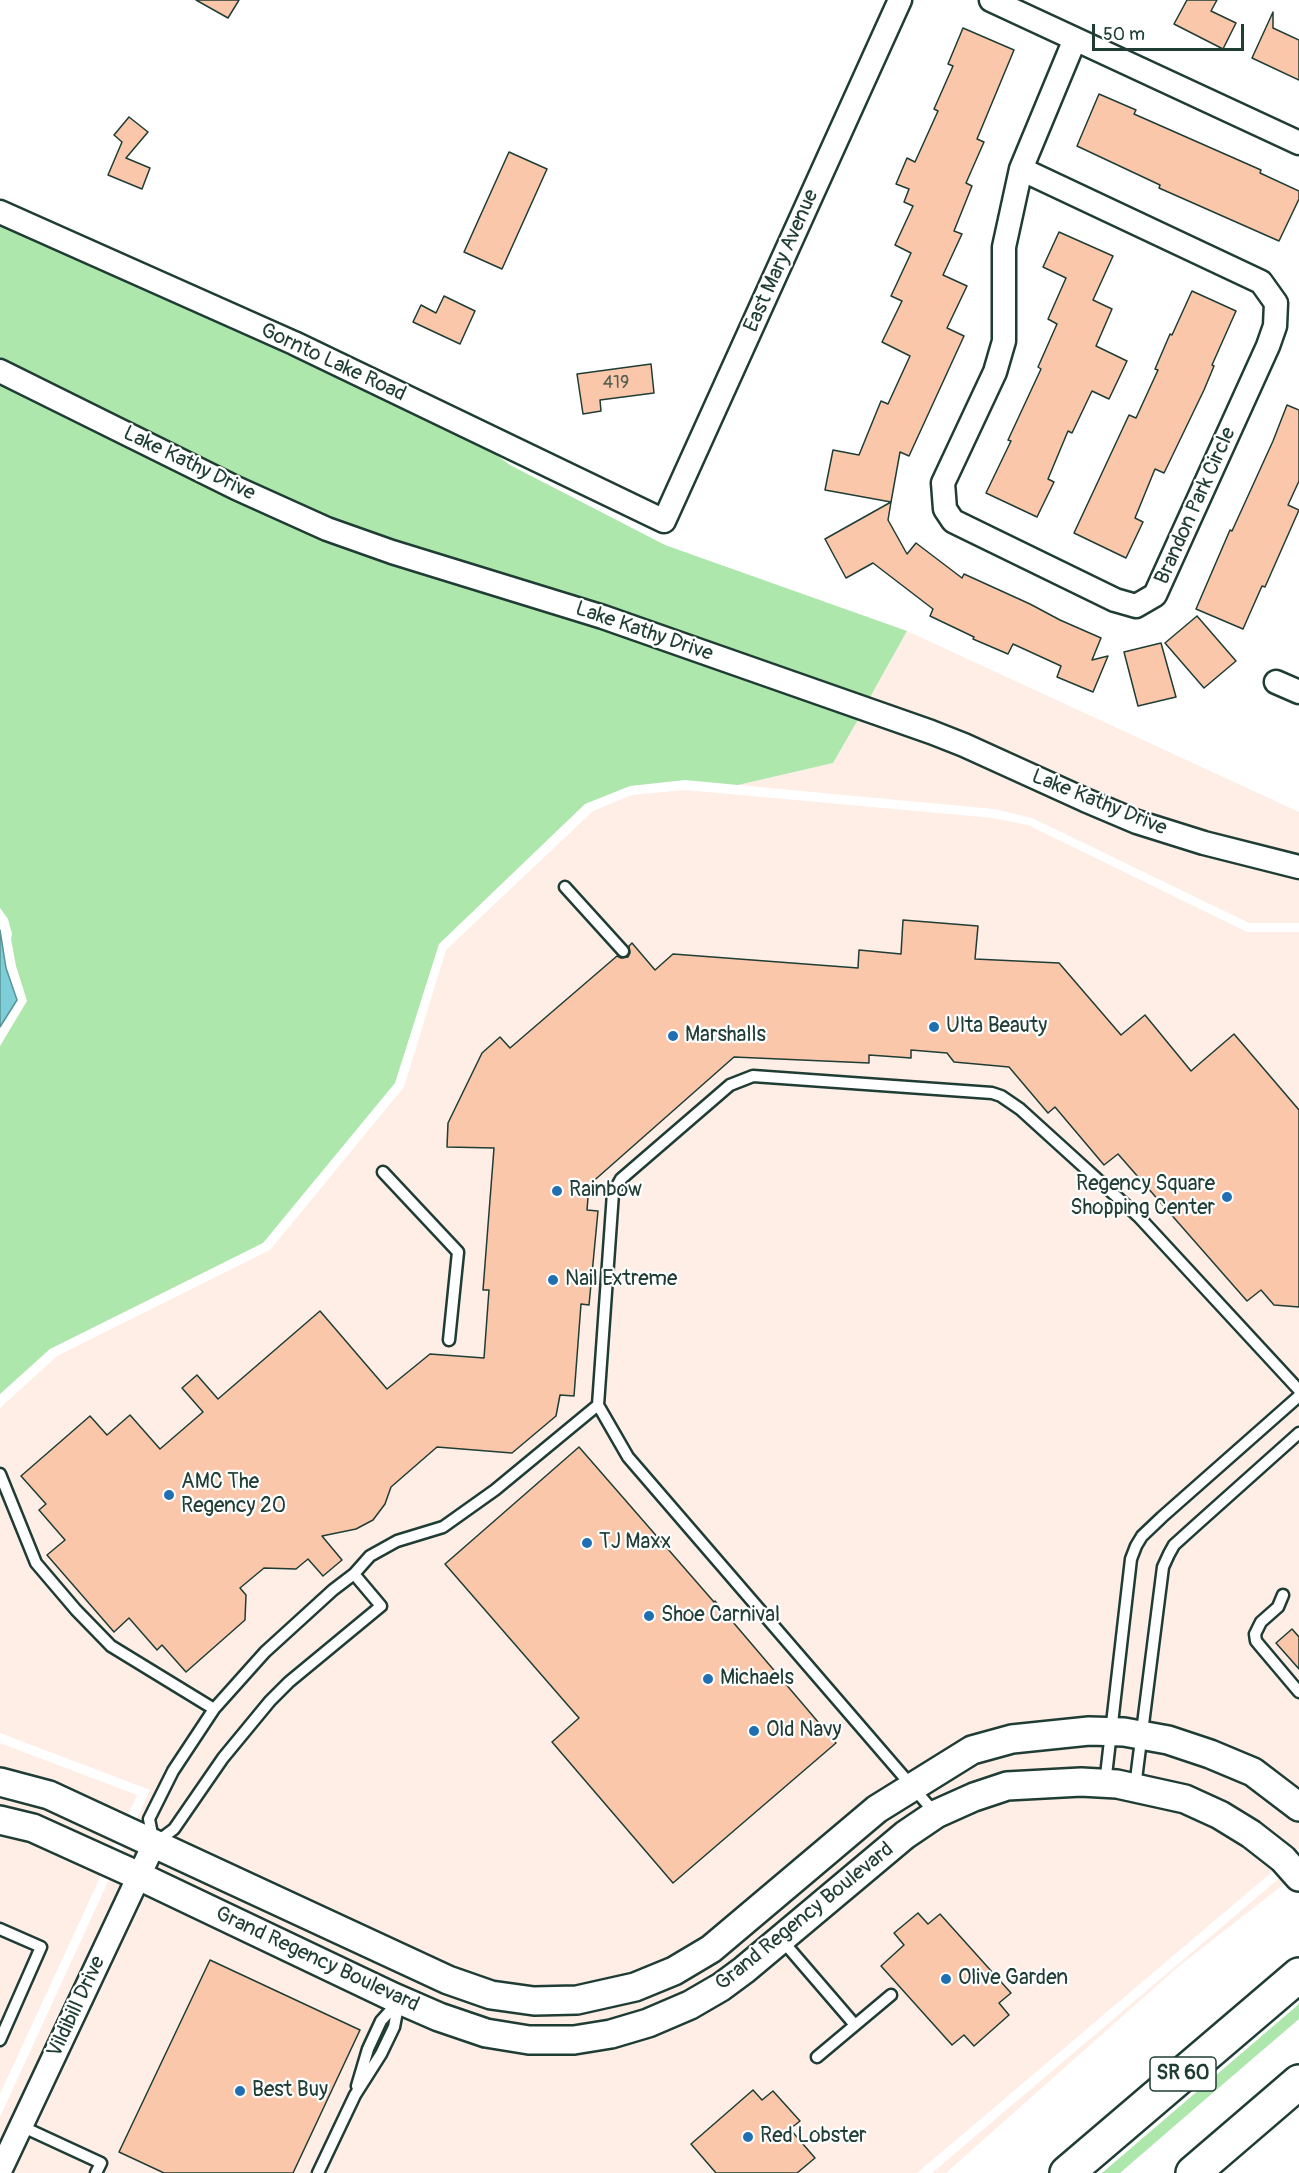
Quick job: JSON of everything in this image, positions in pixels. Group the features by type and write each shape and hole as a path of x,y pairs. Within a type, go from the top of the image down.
{"highway":[{"name":"SR 60","path":"1066,2173 1299,1975"},
{"path":"1193,2173 1299,2082"}],"street":[{"name":"East Mary Avenue","path":"664,521 900,0"},
{"path":"991,0 1299,143"},
{"name":"Brandon Park Circle","path":"1021,169 1262,282 1276,303 1275,326 1268,346 1155,595 1136,606 1115,600 952,521 945,509 943,483 995,372 1004,341 1004,247 1021,169 1075,39"},
{"name":"Gornto Lake Road","path":"0,212 294,343 664,521"},
{"name":"Lake Kathy Drive","path":"0,370 236,488 327,529 392,552 603,617 931,732 1137,822 1204,843 1299,867"},
{"path":"1276,681 1299,692"},
{"name":"Grand Regency Boulevard","path":"0,1782 49,1795 415,1966 491,1995 534,2001 578,2000 635,1987 674,1971 711,1949 877,1809 972,1750 1012,1739 1080,1732 1111,1732 1168,1740 1200,1750 1253,1772 1299,1808"},
{"name":"Grand Regency Boulevard","path":"0,1820 33,1828 439,2017 486,2033 529,2040 574,2040 611,2034 648,2023 690,2005 721,1988 905,1835 936,1814 974,1797 1007,1786 1044,1782 1105,1784 1135,1787 1185,1799 1220,1815 1251,1834 1282,1859 1299,1877"},
{"name":"Vildibill Drive","path":"0,2171 154,1844"},
{"path":"757,1910 781,1939"},
{"path":"399,2000 415,1966"}],"lane":[{"path":"566,888 623,951"},
{"path":"936,1814 628,1457 598,1405 614,1193 621,1179 730,1085 753,1076 989,1093 1009,1101 1139,1217 1299,1390"},
{"path":"383,1172 458,1252 449,1340"},
{"path":"1105,1784 1131,1559 1136,1546 1142,1536 1162,1517 1299,1396"},
{"path":"354,1574 381,1606 289,1682 270,1701 223,1758 174,1828 154,1844 149,1819 173,1771 214,1709 265,1652 333,1590 354,1574 370,1556 397,1541 443,1527 495,1490 598,1405"},
{"path":"1135,1787 1163,1567 1169,1554 1174,1545 1194,1526 1299,1433"},
{"path":"0,1474 36,1563 76,1610 111,1646 214,1709"},
{"path":"1283,1595 1278,1607 1257,1629 1256,1641 1299,1692"},
{"path":"0,1929 41,1947 0,2040"},
{"path":"781,1939 855,2025"},
{"path":"817,2057 891,1995"},
{"path":"318,2173 355,2094 368,2049 381,2021 399,2000"},
{"path":"21,2126 101,2163 96,2173"}],"shaded area":[{"path":"907,631 1299,812 1299,856 1206,832 1141,812 968,735 869,699"},
{"path":"859,718 928,742 1201,853 1299,878 1299,923 1249,923 1032,818 994,809 738,785 833,763"},
{"path":"685,790 993,818 1028,825 1247,932 1299,932 1299,1849 917,2173 0,2173 0,2117 150,1790 0,1733 0,1408 57,1356 270,1250 404,1087 446,950 593,811 632,795"},
{"path":"0,1743 137,1795 126,1819 0,1771"},
{"path":"0,1793 46,1805 117,1838 111,1852 0,1809"},
{"path":"0,1831 30,1838 103,1871 0,2094"},
{"path":"1283,1875 1288,1881 1179,1966 946,2173 932,2173"}],"green space":[{"path":"0,223 290,352 487,448 510,465 665,545 907,631 869,699 596,604 395,542 307,510 0,359"},
{"path":"0,382 299,529 349,548 600,627 859,718 833,763 738,785 685,780 630,786 585,804 439,944 395,1083 263,1243 50,1349 0,1394 0,1046 27,1001 16,966 8,919 0,908"},
{"path":"1299,2004 1299,2019 1120,2173 1102,2173"}],"water":[{"path":"0,930 6,968 17,1000 0,1027"}],"building":[{"path":"196,0 239,0 228,18"},
{"path":"1187,0 1217,0 1211,11 1236,23 1223,49 1174,24"},
{"path":"1273,12 1273,28 1299,40 1299,80 1252,58"},
{"path":"963,28 1014,50 977,139 984,142 966,183 972,186 954,231 962,234 943,275 967,286 947,328 964,336 909,456 900,452 891,502 825,490 833,450 859,455 881,401 888,404 910,356 882,342 902,301 891,296 911,253 895,245 913,206 904,202 909,189 896,184 907,158 915,162 938,111 934,109 953,66 948,64"},
{"path":"1099,94 1136,110 1134,114 1261,170 1260,173 1299,191 1299,199 1279,241 1159,188 1160,185 1077,146"},
{"path":"129,117 148,132 126,158 150,168 142,189 108,175 122,142 114,135"},
{"path":"509,152 547,169 502,269 464,252"},
{"path":"1059,232 1113,256 1093,300 1112,309 1096,346 1127,361 1109,399 1092,391 1072,433 1068,431 1048,479 1054,482 1037,517 986,493 1011,441 1008,440 1041,369 1038,367 1057,324 1048,319 1066,278 1043,267"},
{"path":"1192,291 1236,311 1212,365 1214,366 1204,390 1164,473 1155,469 1135,518 1143,522 1126,558 1074,533 1129,415 1136,418 1158,370 1155,369 1170,334 1172,335"},
{"path":"444,296 475,311 460,344 413,322 421,305 436,313"},
{"path":"651,364 654,393 600,400 601,411 583,414 577,374"},
{"path":"1287,405 1299,410 1299,481 1288,505 1299,510 1265,587 1262,586 1243,629 1196,609 1230,530 1232,531 1273,441"},
{"path":"891,502 888,520 907,554 916,543 962,578 964,574 1101,638 1092,660 1108,656 1093,692 1057,677 1061,666 1013,644 1008,654 973,639 974,637 930,616 933,609 873,563 846,578 825,539"},
{"path":"1197,616 1236,661 1204,688 1165,643"},
{"path":"1161,643 1176,697 1138,706 1124,652"},
{"name":"Regency Square Shopping Center","path":"903,920 978,926 975,959 1059,963 1121,1035 1145,1015 1191,1071 1234,1034 1299,1110 1299,1307 1274,1305 1261,1290 1247,1301 1118,1154 1104,1165 1055,1107 1048,1113 1009,1067 954,1062 947,1053 911,1050 911,1058 869,1055 869,1063 734,1057 589,1185 587,1210 598,1211 589,1305 581,1304 574,1396 560,1395 556,1416 512,1453 437,1447 391,1487 385,1504 373,1520 356,1529 322,1536 342,1560 323,1576 308,1559 296,1569 264,1568 240,1588 246,1595 245,1620 186,1672 162,1645 157,1650 129,1618 114,1632 47,1555 65,1540 39,1510 46,1504 21,1476 90,1416 107,1435 130,1415 160,1449 203,1412 182,1388 197,1375 218,1399 320,1311 387,1389 430,1354 484,1358 489,1290 483,1290 494,1148 447,1147 448,1123 482,1053 500,1037 510,1048 617,956 628,957 629,946 632,943 655,970 673,954 858,968 859,950 901,954"},
{"path":"579,1447 836,1743 673,1883 552,1742 579,1718 445,1564"},
{"path":"1292,1629 1299,1637 1299,1669 1276,1643"},
{"name":"Olive Garden","path":"918,1913 928,1924 940,1914 1011,1993 999,2003 1009,2015 974,2046 964,2035 952,2045 881,1966 904,1945 894,1933"},
{"name":"Best Buy","path":"210,1960 360,2030 293,2173 164,2173 119,2152"},
{"name":"Red Lobster","path":"753,2090 762,2100 773,2091 800,2121 790,2129 815,2158 797,2173 716,2173 691,2144"}],"place":[{"name":"Ulta Beauty","path":"934,1027"},
{"name":"Marshalls","path":"673,1036"},
{"name":"Rainbow","path":"557,1191"},
{"name":"Regency Square Shopping Center","path":"1227,1197"},
{"name":"Nail Extreme","path":"553,1280"},
{"name":"AMC The Regency 20","path":"169,1495"},
{"name":"TJ Maxx","path":"587,1543"},
{"name":"Shoe Carnival","path":"649,1616"},
{"name":"Michaels","path":"708,1679"},
{"name":"Old Navy","path":"754,1731"},
{"name":"Olive Garden","path":"946,1979"},
{"name":"Best Buy","path":"240,2091"},
{"name":"Red Lobster","path":"748,2137"}]}
